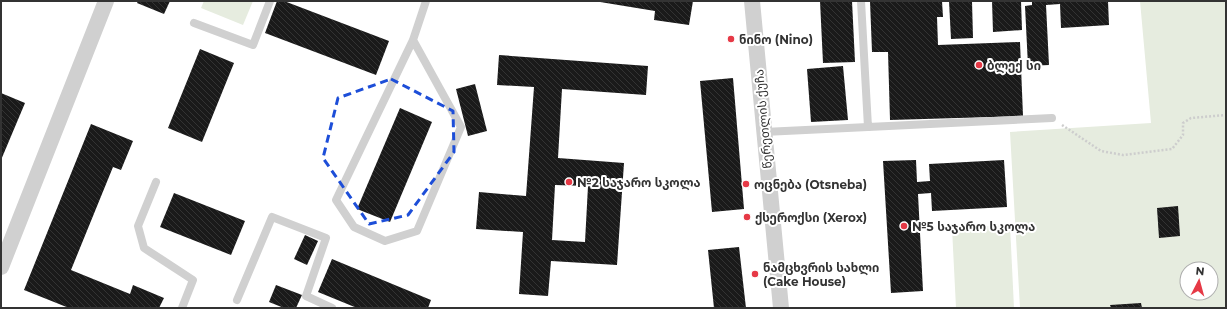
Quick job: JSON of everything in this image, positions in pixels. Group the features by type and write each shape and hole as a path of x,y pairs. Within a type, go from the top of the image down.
{"street":[{"path":"1,267 106,1"},
{"name":"წერეთლის ქუჩა","path":"752,1 781,308"}],"lane":[{"path":"194,22 252,45 270,1"},
{"path":"413,40 461,127 417,231 385,241 354,227 336,200 413,40 426,1"},
{"path":"861,1 868,127"},
{"path":"764,132 1052,118"},
{"path":"156,182 138,226 144,248 193,280 182,306 192,308"},
{"path":"237,300 272,217 326,238 306,296 332,308"}],"path":[{"path":"1052,118 1100,151 1123,155 1172,149 1183,135 1183,123 1191,118 1226,115"}],"highlighted area":[{"path":"391,79 453,111 454,152 408,215 369,224 323,158 338,98"}],"shaded area":[{"path":"204,1 253,1 243,25 201,8"},
{"path":"1140,1 1226,1 1226,308 1020,308 1010,132 1151,123"},
{"path":"1010,225 1014,308 956,308 952,228"}],"building":[{"path":"138,1 170,1 164,14 137,3"},
{"path":"277,1 284,1 389,41 376,75 265,33"},
{"path":"594,1 693,1 689,25 654,20 655,11"},
{"path":"820,1 852,1 855,62 823,63"},
{"path":"870,1 942,1 943,17 937,17 938,45 1020,42 1023,116 890,120 888,52 872,52"},
{"path":"949,1 972,1 973,38 951,39"},
{"path":"992,1 1021,1 1022,30 993,32"},
{"path":"1032,1 1108,1 1109,25 1061,28 1060,4 1046,5 1049,65 1028,66 1025,6 1032,5"},
{"path":"200,49 234,63 202,142 168,128"},
{"path":"499,55 648,66 646,95 562,89 558,158 624,163 617,265 551,261 548,296 519,294 523,232 476,229 479,192 526,196 534,87 497,85","holes":["555,185 588,186 585,242 552,240"]},
{"path":"843,66 848,120 811,122 807,69"},
{"path":"733,78 744,209 712,212 700,81"},
{"path":"475,84 487,131 468,136 456,89"},
{"path":"1,93 25,103 1,160"},
{"path":"400,108 432,122 390,222 357,209"},
{"path":"91,124 133,141 121,170 113,167 71,270 130,294 133,285 164,298 159,308 69,308 24,290"},
{"path":"916,160 917,182 930,181 929,164 1004,160 1007,207 932,211 931,193 918,194 923,291 891,293 883,161"},
{"path":"174,193 245,221 231,255 160,227"},
{"path":"1178,206 1180,236 1159,238 1157,208"},
{"path":"305,235 318,241 307,265 294,259"},
{"path":"739,247 746,308 714,308 708,250"},
{"path":"332,259 431,300 428,308 357,308 318,292"},
{"path":"276,285 302,295 296,308 284,308 269,302"},
{"path":"1141,303 1142,308 1111,308 1110,305"}],"place":[{"name":"ნინო (Nino)","path":"731,39"},
{"name":"ბლექ სი","path":"979,65"},
{"name":"№2 საჯარო სკოლა","path":"569,182"},
{"name":"ოცნება (Otsneba)","path":"746,184"},
{"name":"ქსეროქსი (Xerox)","path":"747,217"},
{"name":"№5 საჯარო სკოლა","path":"904,226"},
{"name":"ნამცხვრის სახლი (Cake House)","path":"755,274"}]}
